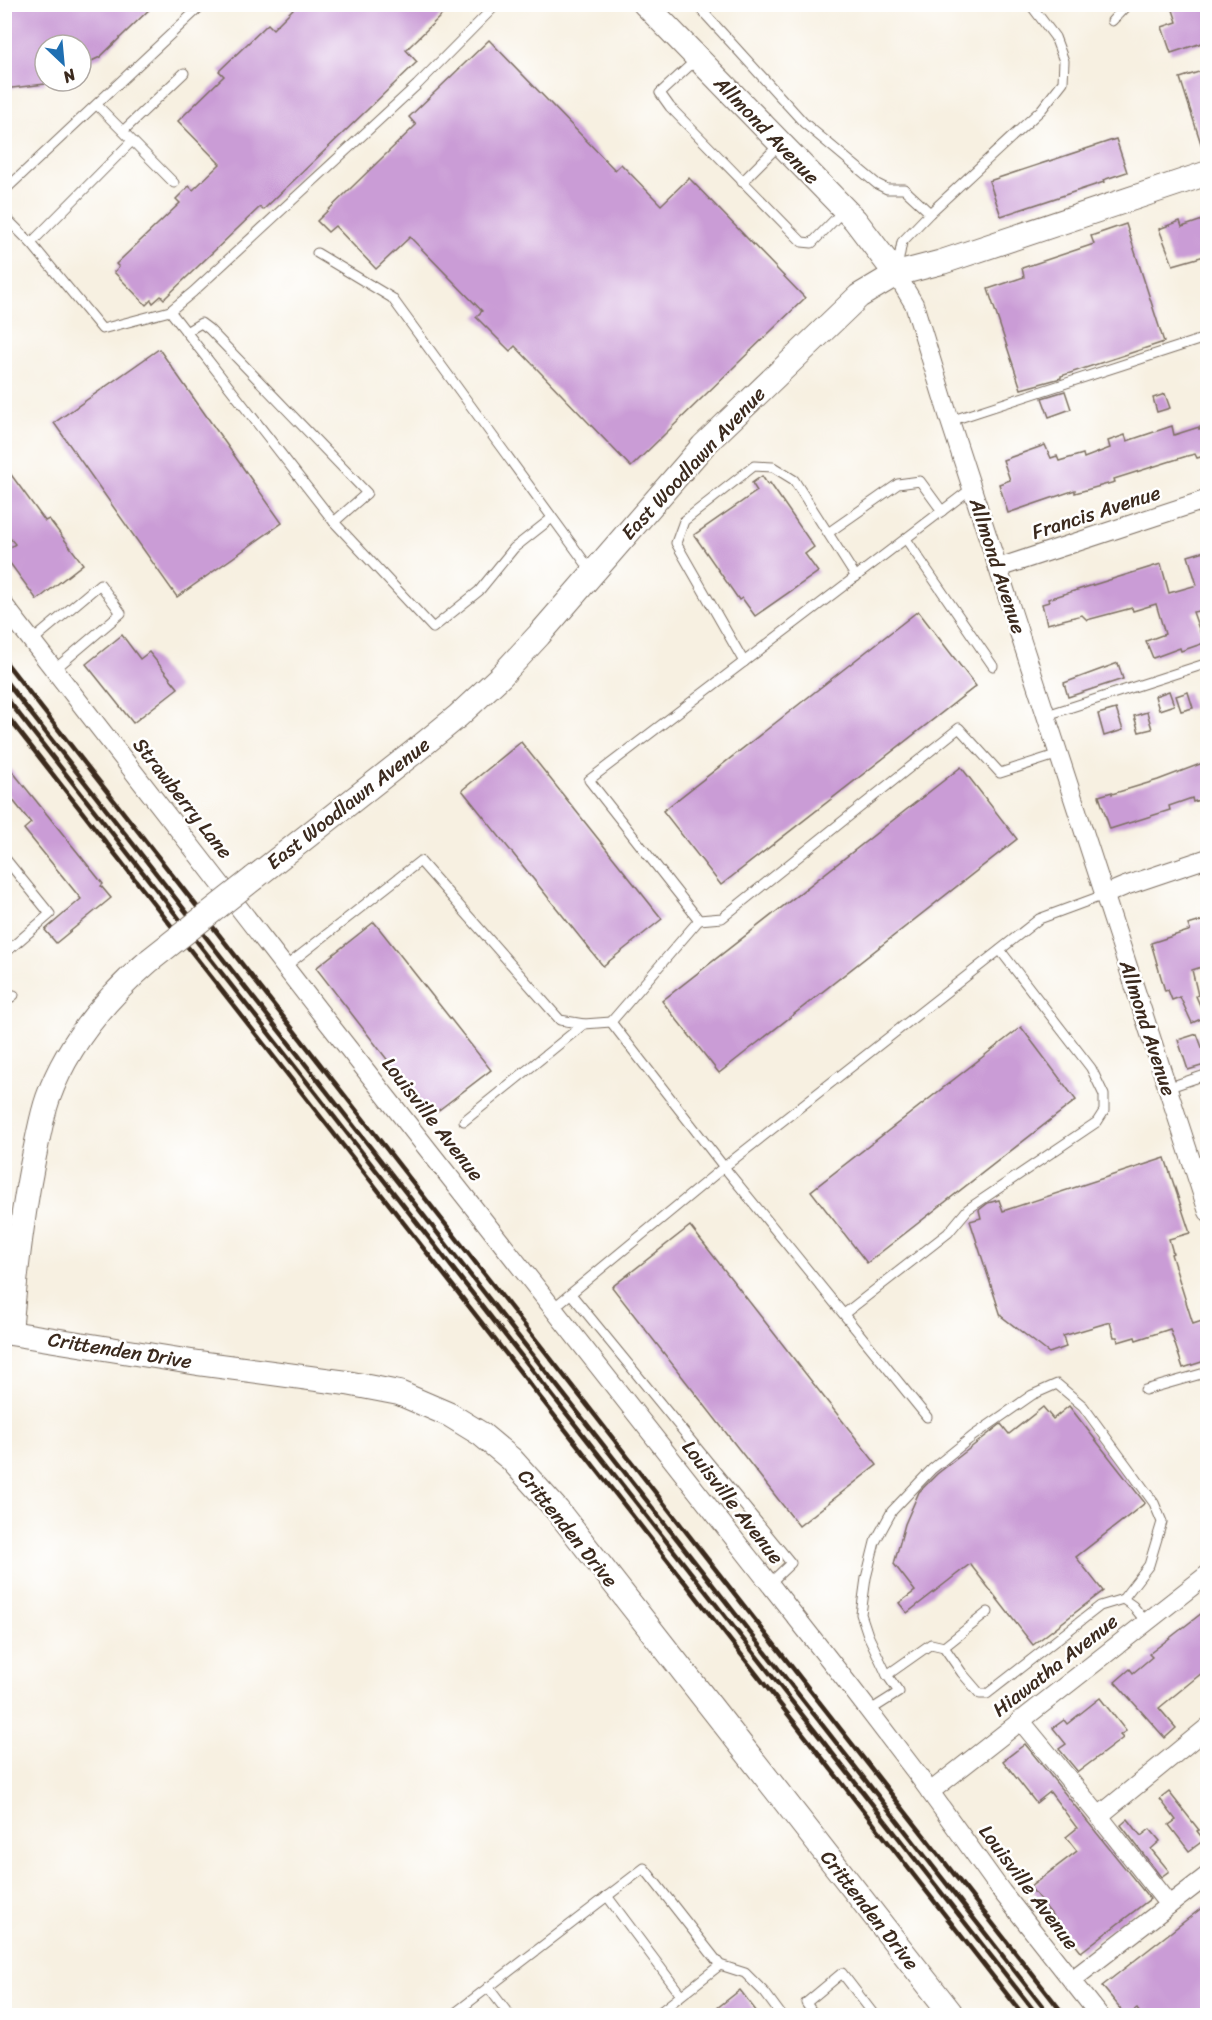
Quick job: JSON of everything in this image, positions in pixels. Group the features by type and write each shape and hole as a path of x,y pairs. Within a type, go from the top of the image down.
{"main road":[{"name":"Allmond Avenue","path":"652,7 697,59 855,220 896,274"},
{"name":"East Woodlawn Avenue","path":"7,1332 29,1176 47,1099 57,1075 89,1022 117,989 150,960 458,716 501,676 703,446 859,296 896,274 942,262 1208,173"},
{"name":"Crittenden Drive","path":"7,1332 198,1363 347,1383 399,1393 450,1415 481,1434 511,1459 557,1510 953,2016"}],"street":[{"name":"Allmond Avenue","path":"896,274 914,304 1208,1212"},
{"name":"Francis Avenue","path":"998,568 1208,499"},
{"name":"Strawberry Lane","path":"4,604 326,1020"},
{"path":"1104,895 1149,877 1208,858"},
{"name":"Louisville Avenue","path":"326,1020 407,1120 552,1309 869,1711 1002,1892 1100,2016"},
{"name":"Hiawatha Avenue","path":"930,1792 1208,1574"},
{"path":"1020,1720 1169,1905"},
{"path":"1099,1816 1208,1726"},
{"path":"1072,1980 1208,1875"}],"lane":[{"path":"4,191 203,4"},
{"path":"4,216 31,243 102,329 170,311 242,248 417,85 497,4"},
{"path":"696,4 804,123 877,184 887,189 904,189 930,213"},
{"path":"896,274 902,242 1041,110 1063,82 1064,61 1055,37 1030,4"},
{"path":"1112,21 1128,4"},
{"path":"697,59 660,93 670,107 742,182 802,242 813,243 844,209"},
{"path":"123,131 184,73"},
{"path":"97,105 174,183"},
{"path":"31,243 132,141"},
{"path":"742,182 780,144"},
{"path":"317,253 392,298 592,572"},
{"path":"170,311 334,522 433,628 479,591 514,548 552,518"},
{"path":"186,332 201,323 210,329 367,493 334,522"},
{"path":"950,421 1208,337"},
{"path":"744,662 676,543 684,521 754,466 773,467 794,480 856,577"},
{"path":"828,533 898,484 920,481 942,511"},
{"path":"699,920 589,780 972,488"},
{"path":"906,539 993,666"},
{"path":"32,641 100,584 121,613 55,669"},
{"path":"1047,715 1208,663"},
{"path":"285,967 420,861 560,1020 584,1024 611,1022 699,920 722,918 959,728 1000,773 1059,754"},
{"path":"4,856 50,914 4,954"},
{"path":"552,1309 724,1167 1039,919 1104,895"},
{"path":"844,1314 948,1233 968,1209 1097,1122 1104,1111 1104,1095 1091,1068 1000,950"},
{"path":"4,1003 14,996"},
{"path":"611,1022 724,1167 927,1417"},
{"path":"464,1121 584,1024"},
{"path":"1167,1088 1208,1074"},
{"path":"571,1294 792,1563 769,1584"},
{"path":"1145,1390 1208,1372"},
{"path":"869,1711 899,1692 887,1675 867,1635 861,1614 866,1578 875,1542 892,1511 932,1469 973,1436 1032,1395 1057,1384 1083,1406 1154,1503 1162,1522 1149,1565 1124,1599 1100,1606 987,1694 980,1694 944,1647 931,1644 887,1675"},
{"path":"1124,1599 1146,1622"},
{"path":"944,1647 988,1612"},
{"path":"451,2016 644,1868 720,1965 745,1973 765,1993 782,2016"},
{"path":"607,1896 681,1995"},
{"path":"655,2016 720,1965"},
{"path":"815,2016 806,2003 842,1973 875,2016"},
{"path":"488,1987 510,2016"}],"building":[{"path":"4,4 155,4 100,57 93,60 93,33 33,33 33,85 4,89"},
{"path":"298,4 453,4 406,50 417,62 263,210 260,207 164,299 161,296 153,303 151,300 146,305 114,272 119,267 116,264 180,203 176,199 189,186 193,190 220,164 178,121 224,76 219,71 268,24 273,29"},
{"path":"1171,4 1208,4 1208,41 1171,53 1162,27 1177,22"},
{"path":"489,40 615,170 621,164 661,205 689,178 805,298 631,467 515,346 510,351 476,317 482,311 410,237 376,269 335,226 328,232 317,221 416,125 409,117"},
{"path":"1208,69 1208,156 1205,156 1180,78"},
{"path":"1116,139 1127,172 1103,180 1104,182 1001,216 989,181"},
{"path":"1208,218 1208,255 1173,265 1159,229 1180,221 1182,227"},
{"path":"1126,224 1164,342 1061,376 1061,378 1021,389 988,289 1024,277 1022,268 1094,244 1091,236"},
{"path":"159,349 282,523 177,597 54,423"},
{"path":"1065,391 1071,409 1049,417 1042,398"},
{"path":"1165,394 1170,408 1157,412 1153,398"},
{"path":"1172,426 1174,435 1199,427 1199,429 1208,427 1208,455 1197,458 1195,454 1187,456 1114,479 1115,482 1075,493 1075,490 1008,513 999,484 1010,480 1003,460 1045,445 1051,458 1057,456 1059,461 1083,454 1084,458 1110,448 1108,441 1125,435 1127,441"},
{"path":"4,465 45,521 49,519 83,564 37,600 4,555 4,552 15,544 4,531"},
{"path":"762,476 768,485 770,483 814,547 805,554 818,572 755,616 742,598 739,600 694,535 757,491 752,483"},
{"path":"1208,550 1208,609 1193,612 1204,643 1181,651 1180,648 1153,658 1146,641 1165,634 1156,604 1087,620 1082,615 1047,624 1042,604 1049,602 1048,599 1161,564 1169,593 1197,585 1188,556"},
{"path":"918,611 976,686 721,885 663,811"},
{"path":"122,635 140,659 149,652 178,688 133,723 86,664"},
{"path":"1118,663 1123,679 1068,697 1064,683"},
{"path":"1169,691 1174,705 1159,710 1155,696"},
{"path":"1188,692 1193,708 1181,711 1176,696"},
{"path":"1116,709 1123,730 1104,736 1098,714"},
{"path":"1147,712 1152,729 1139,732 1134,716"},
{"path":"521,742 662,919 603,966 462,790"},
{"path":"4,761 103,884 101,886 111,898 56,943 45,930 81,899 24,829 31,823 4,789"},
{"path":"1208,761 1208,797 1193,802 1192,798 1169,806 1170,810 1110,829 1099,796 1158,780"},
{"path":"961,767 1017,839 719,1073 662,1001"},
{"path":"1208,919 1208,965 1192,970 1198,995 1196,996 1205,1017 1192,1023 1180,997 1172,1000 1168,990 1165,991 1151,943 1188,931 1190,930 1188,925"},
{"path":"374,922 491,1070 431,1116 316,968"},
{"path":"1021,1027 1076,1100 867,1263 811,1191"},
{"path":"1197,1034 1203,1050 1208,1049 1208,1064 1188,1070 1178,1040"},
{"path":"1165,1158 1190,1233 1169,1239 1173,1253 1171,1254 1193,1324 1208,1319 1208,1360 1183,1368 1170,1329 1136,1340 1135,1337 1118,1342 1117,1337 1114,1337 1110,1322 1063,1336 1066,1347 1049,1353 1001,1316 970,1221 981,1218 979,1210 988,1203 999,1200 1003,1211"},
{"path":"690,1226 877,1465 799,1526 612,1287"},
{"path":"1069,1406 1145,1503 1076,1557 1103,1591 1033,1645 970,1564 907,1613 899,1603 915,1591 894,1564 905,1524 919,1492 937,1474 1001,1424 1009,1434 1043,1407 1053,1419"},
{"path":"1202,1613 1208,1620 1208,1668 1159,1708 1176,1728 1165,1738 1115,1682 1130,1669 1133,1673 1152,1657 1149,1654"},
{"path":"1100,1698 1126,1731 1120,1735 1123,1738 1078,1772 1059,1749 1066,1744 1053,1728 1064,1720 1067,1724"},
{"path":"1025,1744 1150,1899 1081,1952 1030,1887 1077,1851 1066,1837 1077,1828 1050,1792 1036,1803 1003,1761"},
{"path":"1169,1792 1199,1830 1197,1831 1204,1840 1189,1851 1169,1825 1176,1820 1160,1799"},
{"path":"1128,1819 1141,1836 1150,1829 1160,1841 1151,1849 1169,1871 1161,1877 1121,1825"},
{"path":"1208,1903 1208,2016 1142,2016 1137,2009 1127,2016 1102,1986"},
{"path":"740,1990 760,2016 707,2016"}],"railway":[{"path":"4,660 1065,2016"},
{"path":"4,679 1050,2016"},
{"path":"4,695 1038,2016"},
{"path":"4,712 1024,2016"}]}
